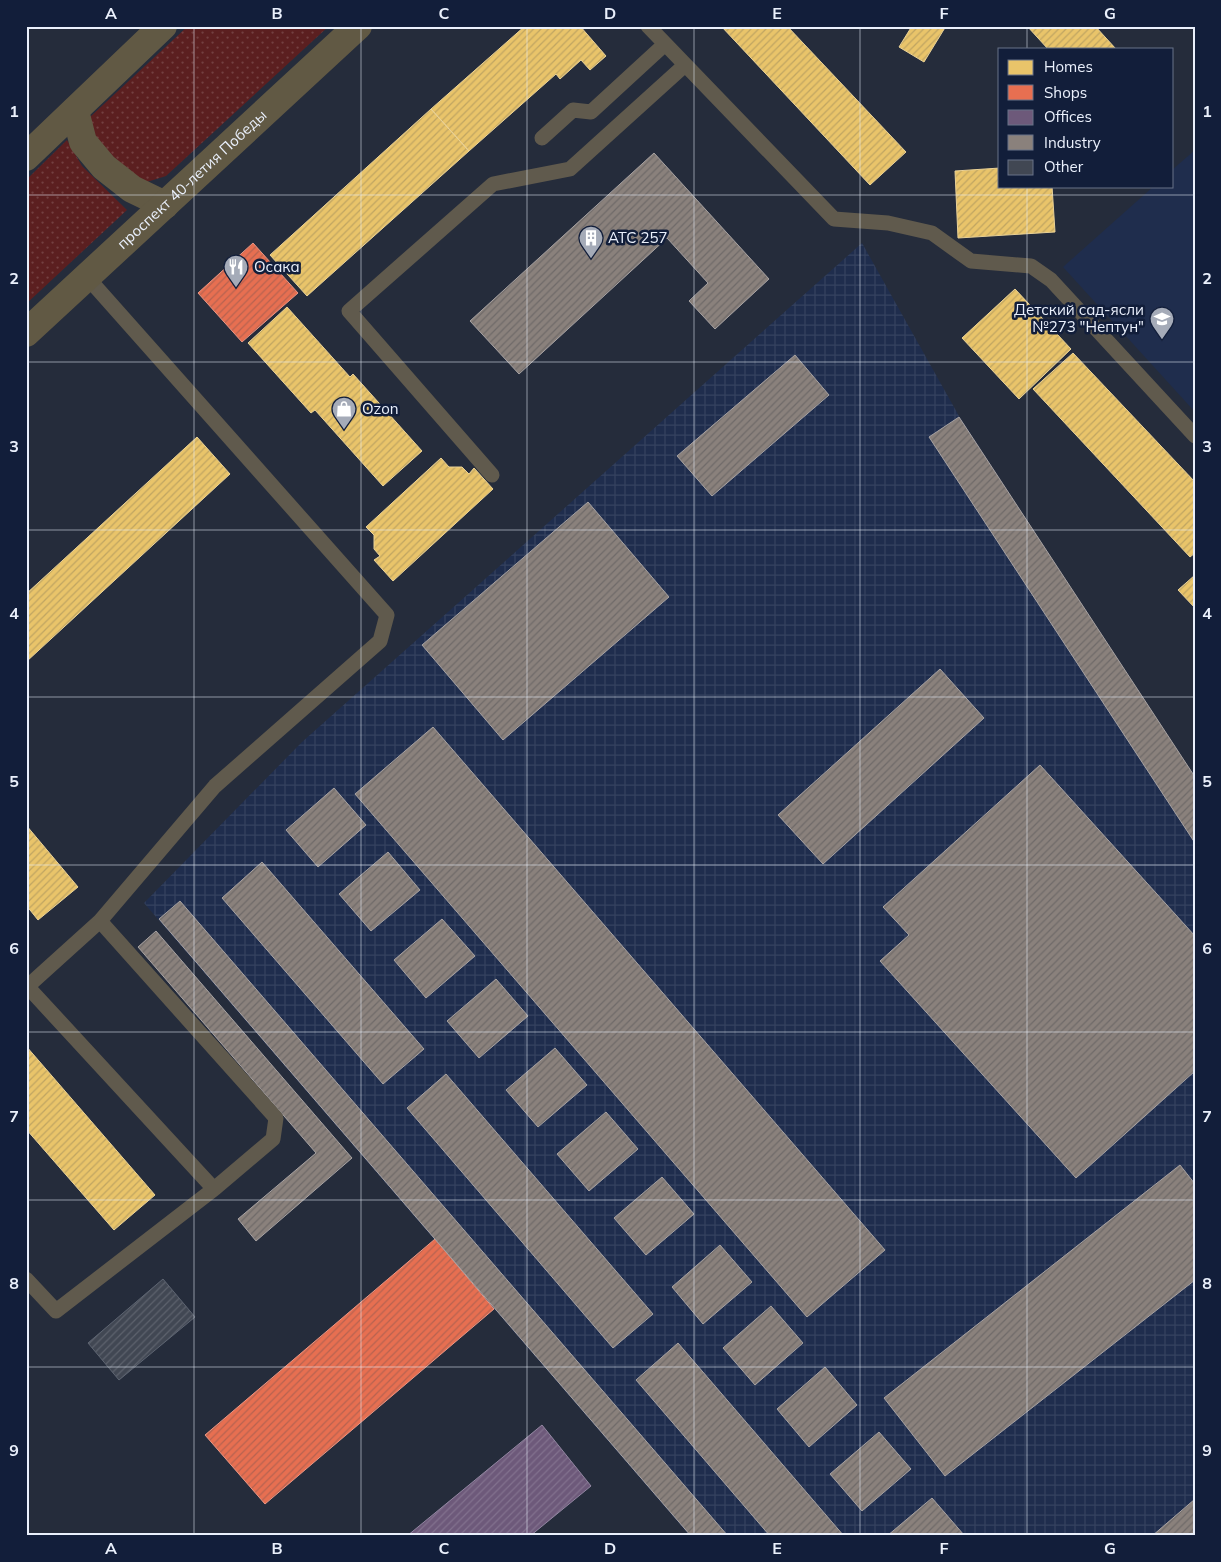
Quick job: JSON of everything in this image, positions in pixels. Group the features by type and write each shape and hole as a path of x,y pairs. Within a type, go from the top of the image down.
{"main road":[{"path":"26,157 163,26"},
{"name":"проспект 40-летия Победы","path":"26,333 358,26"},
{"path":"75,110 83,142 104,167 132,189 165,205"}],"lane":[{"path":"648,26 834,220 888,223 932,233 971,261 1030,266 1051,280 1195,436"},
{"path":"542,138 573,110 591,112 665,44"},
{"path":"492,475 349,311 493,184 570,168 685,65"},
{"path":"87,277 387,615 380,641 215,786 100,921 27,985 214,1189"},
{"path":"26,1279 56,1311 214,1189 273,1139 276,1118 100,921"}],"shaded area":[{"path":"188,26 329,26 166,176 147,182 130,174 96,139 90,117"},
{"path":"67,140 82,166 127,210 26,304 26,180"},
{"name":"Детский сад-ясли №273 \"Нептун\"","path":"1195,150 1195,412 1063,267 1152,188 1174,188 1174,168"},
{"path":"862,243 959,416 1195,779 1195,1536 690,1536 144,903 302,742"}],"building: Homes":[{"path":"525,26 574,26 576,28 580,26 606,56 590,70 581,60 560,79 556,74 469,151 431,109"},
{"path":"721,26 787,26 906,152 870,185"},
{"path":"912,26 946,26 924,62 899,47"},
{"path":"1027,26 1095,26 1115,48 1047,48"},
{"path":"431,109 469,151 307,296 270,255"},
{"path":"998,168 998,188 1052,188 1055,232 958,238 955,171"},
{"path":"1015,289 1071,349 1019,399 962,338"},
{"path":"287,307 350,377 353,374 422,451 383,486 315,410 311,413 248,343"},
{"path":"1073,353 1195,482 1195,553 1190,557 1033,389"},
{"path":"197,437 230,474 26,662 26,594"},
{"path":"441,458 449,467 462,467 469,474 474,468 493,489 393,581 374,560 380,556 374,549 374,535 366,527"},
{"path":"1195,575 1195,608 1178,590"},
{"path":"26,825 78,887 38,920 26,905"},
{"path":"26,1046 155,1195 114,1230 26,1129"}],"building: Shops":[{"path":"253,243 298,293 242,342 198,293"},
{"path":"435,1239 494,1309 265,1504 205,1435"}],"building: Offices":[{"path":"542,1425 591,1486 530,1536 407,1536"}],"building: Industry":[{"name":"АТС 257","path":"654,153 769,279 715,329 689,301 708,283 667,238 519,374 470,321"},
{"path":"795,355 829,395 712,496 677,456"},
{"path":"959,417 1195,777 1195,843 929,437"},
{"path":"588,502 669,597 503,740 422,645"},
{"path":"940,669 984,718 823,864 778,815"},
{"path":"433,727 885,1250 807,1317 355,794"},
{"path":"1040,765 1195,936 1195,1071 1076,1178 880,961 909,935 883,907"},
{"path":"334,788 366,825 318,867 286,830"},
{"path":"388,852 420,890 371,931 339,894"},
{"path":"262,862 424,1049 383,1084 222,898"},
{"path":"180,901 728,1536 691,1536 159,919"},
{"path":"442,919 475,956 426,998 394,960"},
{"path":"156,931 352,1158 256,1241 238,1219 316,1153 138,947"},
{"path":"496,979 528,1016 479,1058 447,1021"},
{"path":"555,1048 587,1085 538,1127 506,1090"},
{"path":"446,1074 653,1314 613,1348 407,1108"},
{"path":"606,1112 638,1149 589,1191 557,1154"},
{"path":"1180,1165 1195,1184 1195,1280 945,1476 884,1398"},
{"path":"662,1177 694,1214 646,1255 614,1218"},
{"path":"720,1245 752,1282 703,1324 672,1287"},
{"path":"771,1306 803,1343 755,1385 723,1348"},
{"path":"678,1343 844,1536 770,1536 636,1380"},
{"path":"825,1367 857,1405 809,1447 777,1409"},
{"path":"879,1432 911,1469 862,1511 830,1474"},
{"path":"932,1498 964,1535 887,1536"},
{"path":"1195,1499 1195,1536 1152,1536"}],"building: Other":[{"path":"163,1279 195,1317 119,1380 88,1343"}],"place":[{"name":"АТС 257","path":"591,259"},
{"name":"Осака","path":"236,288"},
{"name":"Детский сад-ясли №273 \"Нептун\"","path":"1162,340"},
{"name":"Ozon","path":"344,430"}]}
